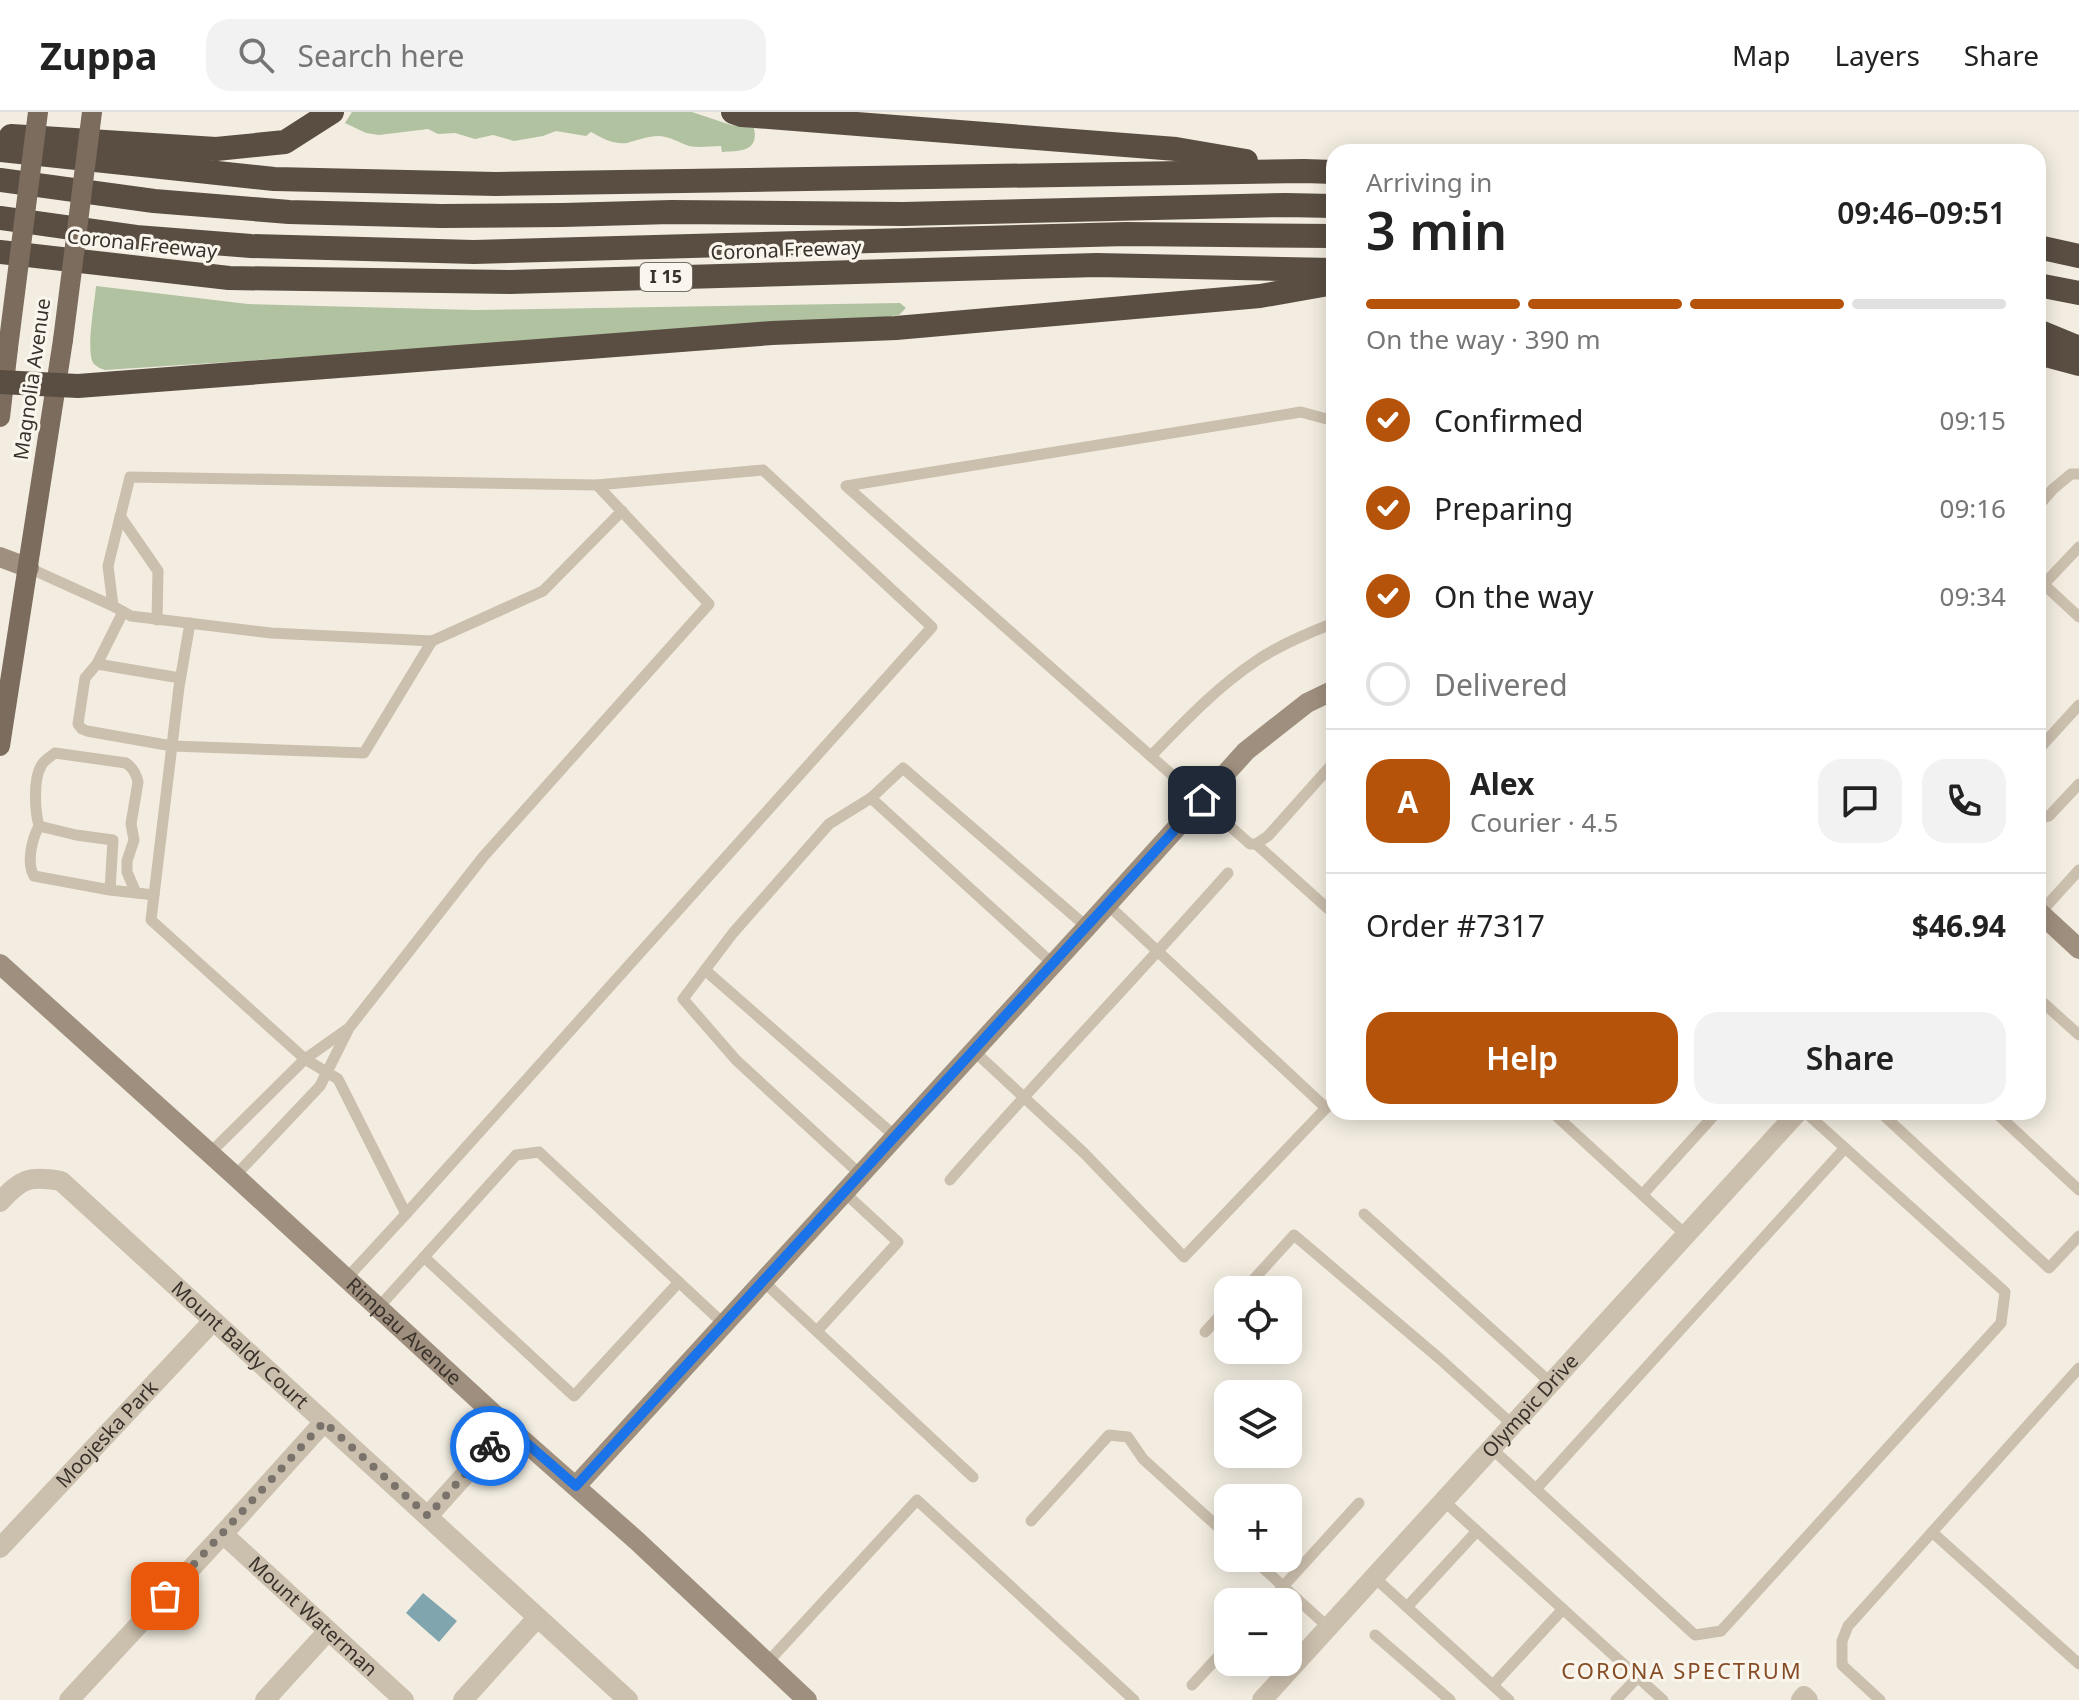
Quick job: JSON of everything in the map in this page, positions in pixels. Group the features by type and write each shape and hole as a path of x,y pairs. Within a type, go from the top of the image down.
{"highway":[{"path":"0,135 216,149 285,142 332,112"},
{"path":"733,112 1176,149 1304,171"},
{"path":"0,150 274,179 481,184 1326,172"},
{"path":"0,180 199,205 289,212 441,216 671,212 903,214 1326,206"},
{"path":"0,218 136,237 251,246 445,252 1126,234 1326,236"},
{"path":"2046,249 2079,256"},
{"name":"Corona Freeway","path":"0,252 229,278 510,282 1097,265 1326,270"},
{"path":"2,382 78,386 772,333 896,328 1260,296 1326,284"},
{"path":"2046,287 2079,293"},
{"path":"2046,324 2079,332"},
{"path":"2046,334 2079,348"},
{"path":"2046,355 2079,364"}],"main road":[{"name":"Magnolia Avenue","path":"0,417 38,112"},
{"name":"Magnolia Avenue","path":"0,746 63,340 92,112"},
{"path":"0,557 29,568"},
{"path":"576,1486 1246,751 1307,703 1326,694"},
{"path":"2046,918 2079,949"},
{"name":"Rimpau Avenue","path":"0,964 576,1486 807,1700"}],"street":[{"name":"Olympic Drive","path":"1262,1700 1791,1120"},
{"name":"Mount Baldy Court","path":"0,1202 18,1183 43,1178 61,1181 628,1700"},
{"name":"Moojeska Park","path":"0,1548 213,1321"},
{"path":"69,1700 324,1422"},
{"path":"428,1516 508,1427"},
{"name":"Mount Waterman","path":"223,1534 404,1700"},
{"path":"463,1700 537,1618"},
{"path":"265,1700 328,1631"}],"lane":[{"path":"1326,419 1301,412 846,486 1250,844 1256,844 1268,836 1326,771"},
{"path":"346,1279 932,627 763,470 597,485 130,477 108,566 118,609 97,664 85,678 78,724 82,729 172,746 364,753 432,641"},
{"path":"2046,497 2071,474 2079,474"},
{"path":"235,1176 320,1086 349,1028 502,835 709,604 597,485"},
{"path":"29,568 131,616 271,633 432,641 543,591 622,511"},
{"path":"120,516 158,571 157,620"},
{"path":"2046,577 2079,547"},
{"path":"2046,587 2079,617"},
{"path":"190,623 180,678 151,920 305,1059 338,1079 406,1214"},
{"path":"1151,756 1201,705 1257,660 1326,626"},
{"path":"97,664 180,678"},
{"path":"2046,741 2079,705"},
{"path":"136,893 127,872 127,861 134,840 131,824 137,775 126,763 55,753 41,765 38,774 35,810 39,826 33,837 30,869 34,876 110,890 136,893 154,895"},
{"path":"861,1175 736,1060 683,999 733,933 829,824 871,798 903,768 1087,927"},
{"path":"2046,817 2079,784"},
{"path":"871,798 1053,964"},
{"path":"39,826 113,840 110,890"},
{"path":"1256,844 1326,907"},
{"path":"2046,905 2079,870"},
{"path":"950,1180 1228,873"},
{"path":"1108,905 1326,1100"},
{"path":"705,970 896,1137"},
{"path":"2046,1005 2079,1035"},
{"path":"210,1153 305,1059 349,1028"},
{"path":"974,1051 1084,1153 1184,1257 1326,1108"},
{"path":"1561,1120 1686,1235"},
{"path":"1643,1194 1710,1120"},
{"path":"1491,1448 1695,1635 1721,1631 2001,1323 2005,1292 1814,1120"},
{"path":"1889,1120 2049,1268 2079,1236"},
{"path":"2004,1120 2079,1190"},
{"path":"1536,1489 1845,1148"},
{"path":"378,1308 516,1155 539,1152 725,1325"},
{"path":"817,1331 898,1242 845,1193"},
{"path":"1364,1214 1551,1383"},
{"path":"1257,1276 1294,1235 1513,1425"},
{"path":"424,1257 574,1396 679,1282"},
{"path":"764,1282 973,1477"},
{"path":"1205,1332 1214,1322"},
{"path":"1880,1700 1842,1665 1842,1641 1848,1626 2079,1368"},
{"path":"1031,1521 1109,1435 1128,1437 1143,1459 1214,1523"},
{"path":"767,1663 917,1500 1134,1700"},
{"path":"1444,1501 1663,1700"},
{"path":"1284,1587 1359,1503"},
{"path":"1407,1607 1477,1531"},
{"path":"1932,1532 2079,1664"},
{"path":"1267,1572 1328,1627"},
{"path":"1374,1577 1509,1700"},
{"path":"1493,1685 1563,1609"},
{"path":"1375,1635 1450,1700"},
{"path":"1192,1685 1214,1661"},
{"path":"1616,1700 1638,1677"}],"green space":[{"path":"352,112 692,112 731,125 754,128 755,136 747,149 722,152 721,146 689,146 659,136 617,143 591,132 586,136 556,131 514,141 493,135 475,139 455,133 438,134 428,129 379,135 366,133 345,123"},
{"path":"96,286 248,304 474,310 900,303 906,308 899,315 886,317 105,370 94,364 90,350"}],"water":[{"path":"423,1593 457,1621 439,1642 406,1613"}],"way so far":[{"path":"165,1596 324,1422 428,1516 490,1446"}],"district":[{"name":"CORONA SPECTRUM","path":"1682,1671"}],"route":[{"path":"490,1446 508,1427 576,1486 1202,800"}]}
